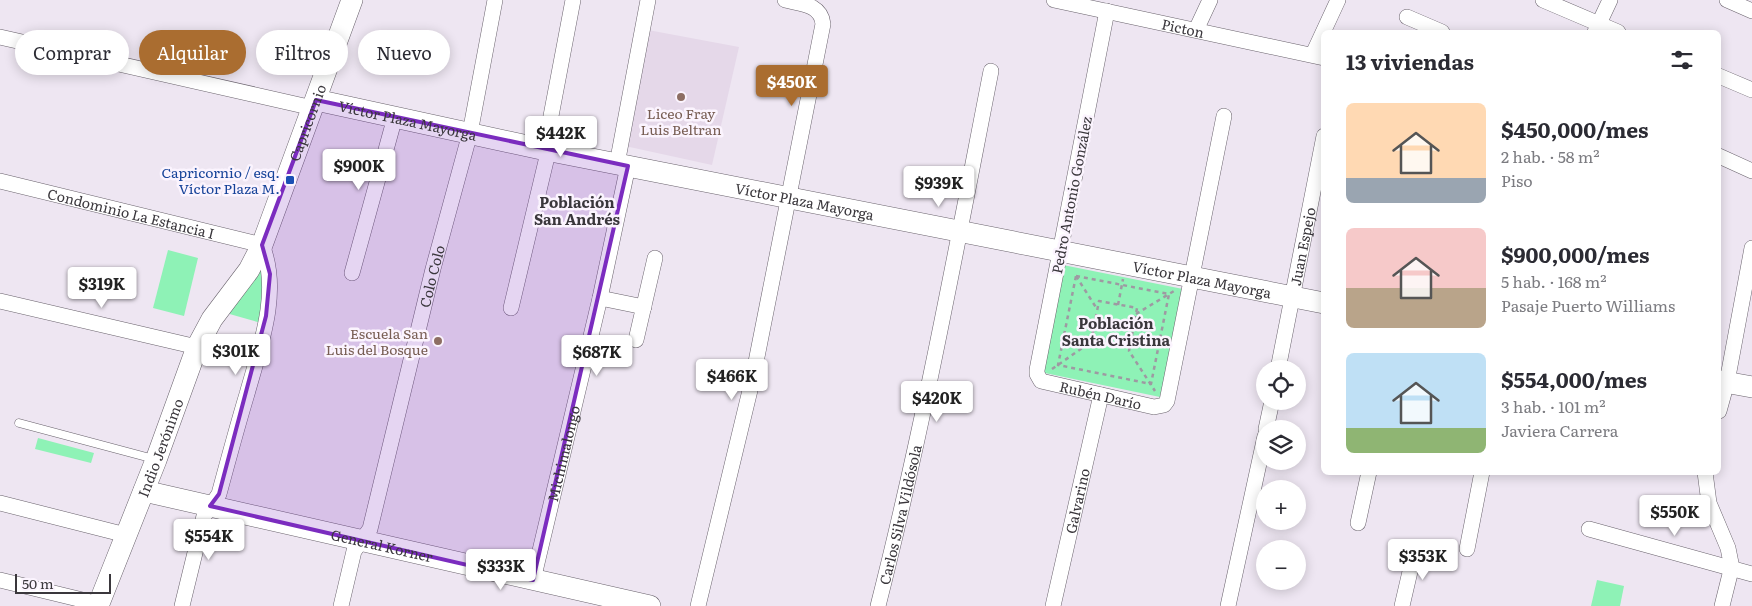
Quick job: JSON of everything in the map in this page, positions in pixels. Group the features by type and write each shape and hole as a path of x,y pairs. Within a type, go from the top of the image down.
{"street":[{"name":"Capricornio","path":"262,245 352,0"},
{"name":"Colo Colo","path":"341,606 354,551 370,529 433,269 470,133 495,0"},
{"path":"511,308 546,161 546,150 573,0"},
{"name":"Michimalongo","path":"533,580 600,298 648,0"},
{"path":"698,606 752,382 823,24 817,10 809,5 785,0"},
{"name":"Picton","path":"1054,0 1078,2 1107,11 1318,56"},
{"path":"1196,30 1210,0"},
{"path":"1327,30 1338,0"},
{"path":"1543,0 1597,28 1610,0"},
{"path":"1727,0 1752,11"},
{"name":"Pedro Antonio González","path":"1038,378 1036,370 1107,11"},
{"path":"1407,17 1437,30"},
{"path":"0,37 314,104"},
{"name":"Carlos Silva Vildósola","path":"878,606 915,454 991,70"},
{"path":"1721,77 1752,90"},
{"name":"Víctor Plaza Mayorga","path":"314,104 395,117 546,150 1321,302"},
{"path":"1164,405 1170,397 1224,116"},
{"path":"352,273 395,117"},
{"name":"Juan Espejo","path":"1280,360 1321,151"},
{"path":"1721,157 1752,171"},
{"name":"Condominio La Estancia I","path":"0,181 262,245"},
{"path":"182,606 204,516 219,494 266,316 270,292 270,274 262,245"},
{"name":"Indio Jerónimo","path":"99,605 156,460 197,348 212,319 249,270 262,245"},
{"path":"1721,396 1752,248"},
{"path":"636,340 655,258"},
{"path":"600,298 644,307"},
{"path":"0,301 197,348"},
{"name":"Rubén Darío","path":"1038,378 1044,383 1154,407 1164,405"},
{"path":"1723,382 1752,387"},
{"name":"Galvarino","path":"1053,606 1101,395"},
{"path":"1228,606 1258,470"},
{"path":"1358,523 1368,475"},
{"path":"1467,549 1481,475"},
{"path":"1705,475 1709,503 1728,548 1731,568 1722,606"},
{"name":"General Korner","path":"144,491 533,580 590,600 650,606"},
{"path":"0,502 126,535"},
{"path":"1589,529 1752,574"},
{"path":"1402,606 1415,550"},
{"path":"0,580 99,605"}],"lane":[{"path":"20,423 156,460"}],"path":[{"path":"1072,269 1097,311"},
{"path":"1118,305 1123,274"},
{"path":"1058,365 1076,276"},
{"path":"1076,276 1169,294"},
{"path":"1136,314 1175,290"},
{"path":"1151,384 1169,294"},
{"path":"1038,378 1091,342 1099,301 1137,308 1129,351 1164,405"},
{"path":"1058,365 1151,384"}],"highlighted area":[{"path":"316,100 628,166 533,580 210,506 219,494 266,316 270,274 262,245"}],"shaded area":[{"name":"Liceo Fray Luis Beltran","path":"648,30 739,47 712,165 625,146"}],"green space":[{"path":"168,250 198,258 184,316 153,308"},
{"path":"1063,265 1183,289 1160,397 1040,372"},
{"path":"257,268 266,275 261,323 226,313"},
{"path":"38,438 94,453 91,463 35,449"},
{"path":"1597,580 1624,586 1620,606 1591,606"}],"place":[{"name":"Liceo Fray Luis Beltran","path":"681,97"},
{"name":"Capricornio / esq. Víctor Plaza M.","path":"290,180"},
{"name":"Escuela San Luis del Bosque","path":"438,341"}],"district":[{"name":"Población San Andrés","path":"577,210"},
{"name":"Población Santa Cristina","path":"1116,330"}]}
